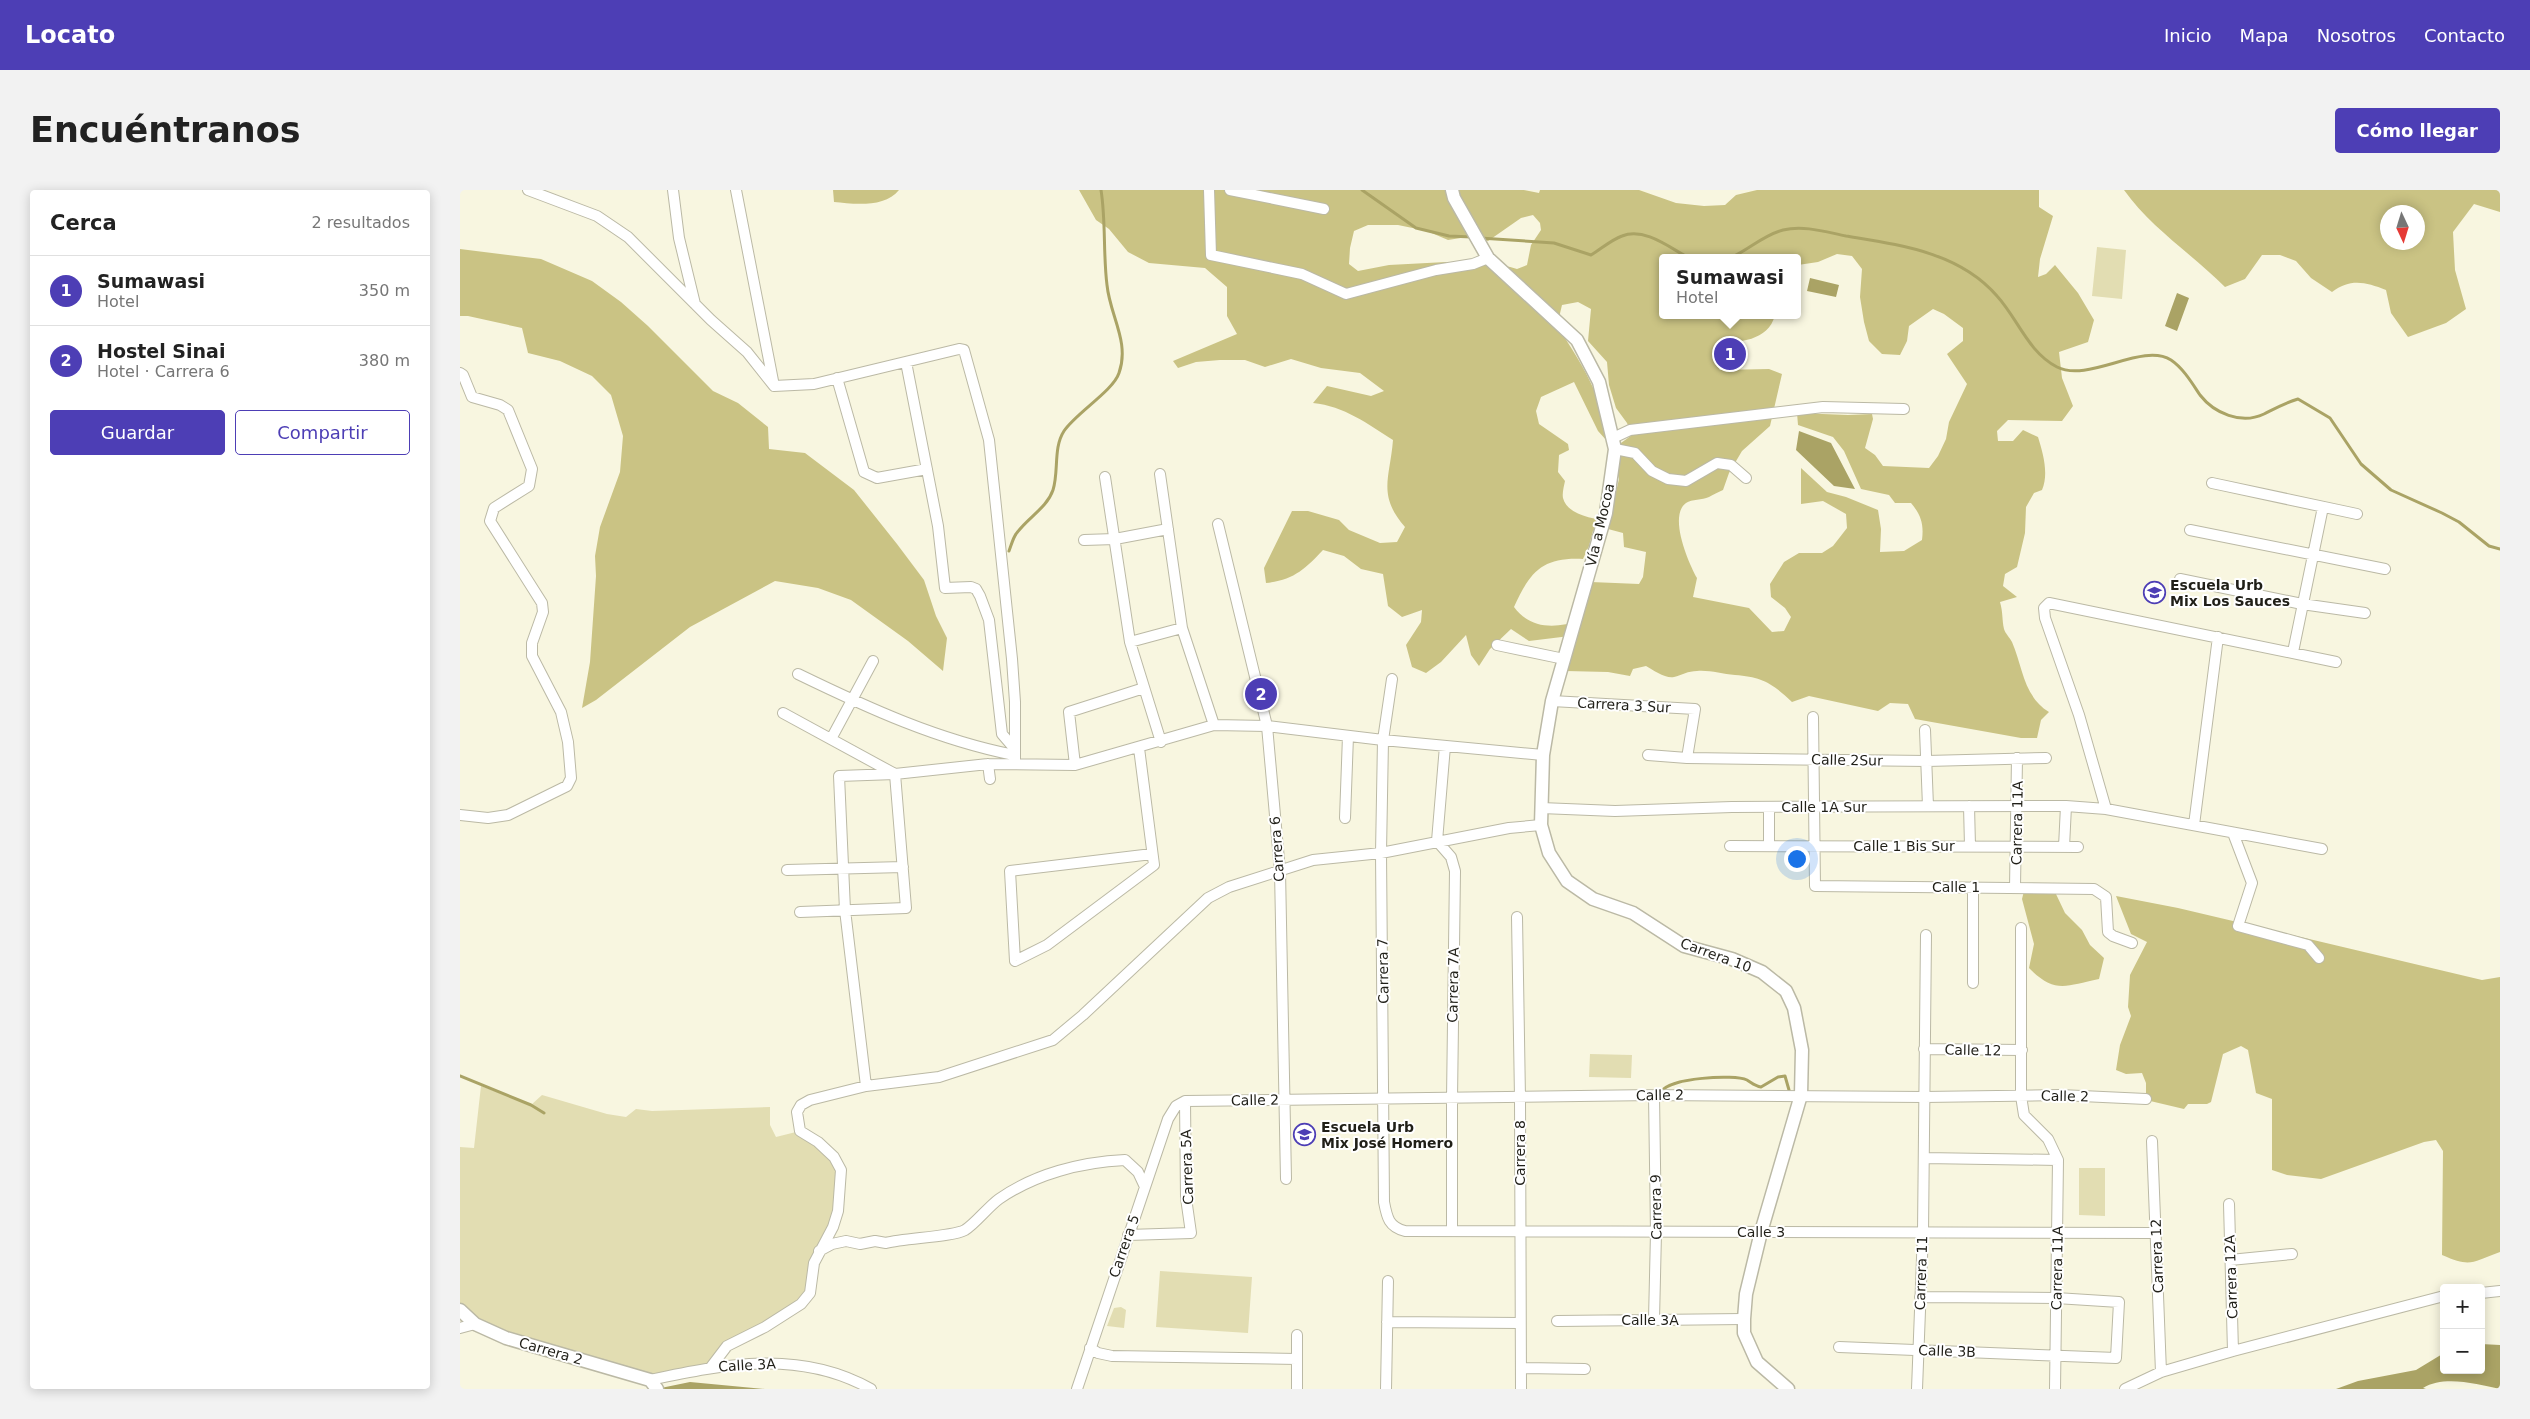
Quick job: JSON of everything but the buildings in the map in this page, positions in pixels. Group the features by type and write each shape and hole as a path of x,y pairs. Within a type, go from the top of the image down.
{"main road":[{"name":"Vía a Mocoa","path":"1452,190 1454,198 1488,258 1577,340 1599,382 1614,444 1606,513 1552,701"},
{"name":"Carrera 10","path":"1552,701 1543,755 1541,825 1549,853 1567,881 1593,900 1633,913 1684,946 1732,959 1762,972 1786,991 1794,1008 1802,1050 1801,1095 1761,1232 1746,1294 1744,1319 1744,1333 1757,1362 1788,1389"},
{"name":"Carrera 2","path":"460,1310 475,1324 506,1338 653,1384"}],"street":[{"path":"528,190 597,216 620,231 747,352 774,386"},
{"path":"673,190 679,238 695,304"},
{"path":"736,190 774,386"},
{"path":"1209,190 1211,255 1302,274 1346,294 1436,270 1474,264 1488,258"},
{"path":"1230,190 1324,209"},
{"path":"774,386 814,384 959,348 964,350 989,440 1013,679 1014,756"},
{"path":"906,362 938,526 945,588 972,587 976,589 980,596 989,620 1002,734 1014,756"},
{"path":"460,373 463,375 472,397 500,405 508,410 532,469 529,486 494,508 490,521 542,603 543,612 532,643 532,656 561,712 568,742 571,778 567,786 508,815 488,818 460,815"},
{"path":"837,378 864,472 868,476 877,478 927,469"},
{"path":"1746,478 1731,465 1717,463 1686,481 1668,479 1652,471 1635,453 1614,444 1630,430 1823,407 1904,409"},
{"path":"1160,474 1182,628 1214,725"},
{"path":"1105,477 1130,642 1161,742"},
{"path":"2212,483 2357,514"},
{"path":"2293,652 2323,507"},
{"name":"Carrera 6","path":"1218,524 1266,726 1280,871 1286,1100 1286,1179"},
{"path":"1084,540 1115,538 1168,529"},
{"path":"2190,530 2385,569"},
{"path":"2180,578 2302,604 2365,614"},
{"path":"2106,809 2044,608 2049,603 2336,662"},
{"path":"1130,642 1182,628"},
{"path":"2194,825 2218,637"},
{"path":"1497,646 1564,659"},
{"path":"831,739 850,700 873,661"},
{"path":"798,674 850,700 934,735 976,748 1075,765 1161,742 1214,725 1266,726 1383,740 1543,755"},
{"name":"Carrera 7","path":"1384,1202 1381,853 1383,740 1392,678"},
{"path":"996,686 1013,679"},
{"path":"1075,765 1069,712 1144,688"},
{"name":"Carrera 3 Sur","path":"1552,701 1695,709 1687,758"},
{"path":"783,713 895,774"},
{"path":"1813,717 1815,845"},
{"path":"1925,730 1928,806"},
{"path":"1345,818 1348,736"},
{"path":"1437,842 1445,746"},
{"path":"1139,748 1154,866 1047,945 1015,961 1010,871 1152,854"},
{"name":"Calle 2Sur","path":"1648,755 1687,758 1927,761 2046,758"},
{"path":"866,1086 845,910 839,776 895,774 988,764 1014,756"},
{"name":"Carrera 11A","path":"2015,888 2018,805 2017,758"},
{"path":"988,764 990,780"},
{"path":"800,912 906,908 895,774"},
{"name":"Calle 1A Sur","path":"1541,808 1615,811 1813,806 2066,806 2106,809 2322,849"},
{"path":"1969,806 1970,846"},
{"path":"2064,846 2066,806"},
{"path":"1769,807 1769,845"},
{"path":"711,1367 727,1346 764,1327 805,1300 810,1293 814,1263 833,1226 838,1211 841,1170 834,1157 818,1142 800,1132 797,1112 801,1105 810,1100 866,1086 939,1077 1053,1040 1083,1015 1208,898 1229,887 1314,860 1381,853 1509,828 1541,825"},
{"path":"2233,833 2252,883 2238,926 2308,945 2319,958"},
{"name":"Carrera 7A","path":"1437,842 1451,857 1455,871 1452,1231"},
{"name":"Calle 1","path":"1815,845 1815,886 2097,890 2106,897 2108,932 2113,936 2132,943"},
{"name":"Calle 1 Bis Sur","path":"1730,846 2078,847"},
{"path":"787,870 903,867"},
{"path":"1973,887 1973,982"},
{"name":"Carrera 8","path":"1517,917 1522,1389"},
{"path":"2021,928 2021,1096"},
{"name":"Carrera 11","path":"1917,1389 1923,1232 1926,935"},
{"name":"Calle 12","path":"1924,1049 2022,1050"},
{"name":"Calle 2","path":"1180,1104 1286,1100 1654,1095 1924,1097 2060,1095 2146,1099"},
{"name":"Carrera 9","path":"1654,1095 1656,1233 1654,1320"},
{"name":"Carrera 11A","path":"2021,1096 2024,1115 2053,1147 2058,1160 2055,1389"},
{"name":"Carrera 5","path":"1077,1389 1168,1119 1180,1104"},
{"name":"Carrera 5A","path":"1128,1235 1191,1233 1186,1198 1180,1104"},
{"name":"Carrera 12","path":"2152,1141 2161,1372"},
{"path":"1924,1158 2058,1160"},
{"path":"819,1252 832,1244 846,1241 860,1244 875,1241 886,1243 964,1231 996,1201 1018,1186 1070,1168 1102,1161 1125,1160 1138,1172 1145,1186"},
{"name":"Calle 3","path":"1384,1202 1390,1224 1397,1229 1405,1231 2157,1233"},
{"name":"Carrera 12A","path":"2229,1204 2233,1351"},
{"path":"2230,1260 2292,1254"},
{"path":"1386,1389 1388,1281"},
{"path":"2485,1292 2500,1291"},
{"path":"1920,1297 2056,1298"},
{"path":"2125,1389 2161,1372 2233,1351 2440,1297"},
{"name":"Calle 3B","path":"1839,1347 2056,1354 2116,1358 2118,1302 2056,1298"},
{"name":"Calle 3A","path":"1557,1321 1744,1319"},
{"path":"1387,1322 1520,1323"},
{"path":"460,1328 475,1324"},
{"path":"1297,1335 1297,1389"},
{"path":"1090,1348 1098,1353 1112,1356 1297,1359"},
{"name":"Calle 3A","path":"653,1384 711,1367 769,1361 798,1364 857,1381 872,1389"},
{"path":"1521,1368 1585,1369"}],"shaded area":[{"path":"833,190 899,190 886,200 860,204 834,202"},
{"path":"1079,190 1524,190 1539,193 1540,190 1639,190 1676,203 1704,206 1725,205 1736,195 1757,190 2039,190 2039,207 2053,216 2040,259 2038,277 2046,274 2055,265 2078,293 2094,320 2088,342 2059,352 2062,378 2073,406 2062,421 2008,420 1997,431 1998,441 2013,441 2023,430 2038,437 2045,464 2042,490 2034,493 2026,507 2025,533 2017,567 2005,574 2003,586 2017,597 2000,602 2005,632 2012,642 2029,689 2040,705 2049,712 2041,720 2037,738 2021,738 1915,719 1908,704 1890,703 1878,711 1809,696 1792,702 1766,682 1752,677 1702,671 1667,677 1646,666 1633,669 1630,676 1608,672 1566,671 1567,656 1578,635 1529,641 1511,629 1490,649 1479,666 1471,655 1466,635 1441,662 1426,673 1412,667 1406,645 1421,622 1422,610 1402,617 1388,606 1383,574 1361,569 1344,556 1323,550 1304,568 1292,576 1276,582 1266,583 1264,568 1292,511 1308,511 1339,520 1349,530 1380,543 1397,542 1405,527 1396,516 1388,495 1387,486 1393,440 1345,412 1313,403 1327,386 1371,396 1384,391 1360,373 1321,368 1291,359 1265,367 1245,360 1220,360 1196,362 1178,368 1173,361 1237,334 1227,316 1227,287 1205,268 1149,263 1128,252 1109,229 1096,220","holes":["1533,215 1540,223 1541,230 1531,245 1527,265 1517,269 1494,265 1479,265 1455,269 1446,262 1389,265 1358,271 1349,264 1354,231 1368,225 1398,225 1427,231 1448,240 1467,237 1488,241 1521,218","1659,254 1801,254 1801,265 1818,262 1837,254 1852,256 1862,269 1860,297 1869,341 1882,354 1900,355 1907,341 1909,326 1933,309 1944,314 1963,328 1963,341 1947,354 1967,384 1949,422 1946,439 1938,456 1929,468 1883,466 1875,455 1865,448 1873,419 1872,414 1797,413 1798,425 1833,437 1844,451 1861,489 1889,495 1895,503 1911,503 1921,520 1923,529 1922,540 1904,551 1880,552 1881,529 1878,510 1846,497 1827,492 1801,468 1801,504 1823,501 1846,514 1847,528 1833,546 1822,553 1799,553 1784,562 1770,584 1771,597 1785,608 1791,617 1784,631 1772,632 1749,608 1693,597 1697,578 1685,552 1679,529 1679,518 1681,509 1686,503 1709,497 1723,490 1729,473 1742,451 1770,426 1782,374 1769,369 1720,370 1715,363 1716,345 1752,339 1766,331 1773,319 1659,319","1578,302 1591,309 1588,341 1607,362 1609,385 1616,408 1627,423 1632,435 1621,443 1614,461 1619,479 1609,521 1582,515 1566,504 1563,498 1565,481 1558,472 1559,455 1569,450 1568,444 1539,424 1536,411 1541,397 1574,382 1598,431 1607,441 1602,411 1597,396 1582,366 1557,326 1562,305","1608,529 1623,533 1624,547 1646,552 1643,577 1639,584 1591,582 1580,620 1571,623 1553,626 1544,625 1528,620 1520,614 1514,607 1526,584 1539,569 1557,561 1583,559 1593,531"]},
{"path":"2124,190 2500,190 2500,212 2474,204 2453,232 2455,270 2466,309 2446,323 2408,337 2391,313 2386,290 2365,283 2352,283 2332,292 2311,278 2296,261 2280,255 2262,255 2245,279 2225,287 2147,217"},
{"path":"2097,247 2126,250 2122,299 2092,296"},
{"path":"460,249 541,259 592,281 621,302 648,326 713,391 738,403 768,427 769,449 805,453 854,490 924,580 936,616 947,638 943,671 908,641 851,600 818,588 775,581 690,627 596,700 582,708 590,662 596,576 595,556 600,527 620,472 623,436 611,395 592,376 560,361 528,353 522,328 468,316 460,316"},
{"path":"1810,278 1839,285 1836,297 1807,291"},
{"path":"2177,293 2189,298 2177,331 2165,326"},
{"path":"1799,431 1831,443 1855,489 1834,486 1796,450"},
{"path":"2024,891 2055,892 2065,913 2082,930 2090,945 2104,958 2099,979 2069,985 2054,985 2046,982 2029,968 2034,944 2022,899"},
{"path":"2116,896 2178,908 2482,980 2500,977 2500,1252 2471,1262 2460,1261 2442,1255 2443,1151 2436,1140 2424,1142 2321,1179 2287,1175 2272,1170 2272,1099 2256,1093 2248,1050 2241,1046 2223,1054 2211,1102 2207,1104 2188,1104 2184,1109 2146,1100 2146,1083 2142,1073 2126,1074 2116,1070 2120,1045 2131,1016 2128,1007 2130,975 2147,942 2131,934"},
{"path":"1590,1054 1632,1055 1631,1078 1589,1077"},
{"path":"481,1086 531,1105 542,1095 607,1114 626,1117 636,1109 652,1111 770,1107 770,1125 776,1137 800,1131 834,1157 840,1194 819,1252 810,1293 727,1346 711,1367 650,1380 506,1338 460,1310 460,1147 474,1148"},
{"path":"2079,1168 2105,1168 2105,1216 2079,1215"},
{"path":"1160,1271 1252,1277 1248,1333 1156,1327"},
{"path":"1121,1307 1126,1310 1124,1328 1107,1326 1114,1308"},
{"path":"2485,1344 2500,1345 2500,1389 2451,1381 2431,1384 2423,1388 2426,1389 2336,1389 2358,1381 2416,1370 2440,1355 2440,1374 2485,1374"},
{"path":"690,1382 765,1389 656,1389"}],"waterway":[{"path":"1009,551 1016,534 1042,508 1053,490 1058,445 1064,431 1110,387 1119,373 1122,362 1121,340 1107,285 1101,190"},
{"path":"1362,190 1416,228 1449,236 1472,237"},
{"path":"1737,254 1776,232 1799,228 1907,247 1947,260 1965,269 1982,281 1997,296 2038,353 2057,367 2070,371 2084,370 2145,356 2159,356 2171,360 2179,367 2200,395 2213,407 2220,412 2237,418 2255,417 2298,399 2330,418 2361,464 2391,490 2459,522 2489,546 2500,549"},
{"path":"1480,238 1554,243 1591,255 1622,236 1640,234 1657,240 1682,254"},
{"path":"460,1076 531,1105 544,1113"},
{"path":"1662,1091 1676,1083 1702,1078 1740,1078 1761,1087 1778,1077 1785,1076 1789,1090"}],"place":[{"name":"Sumawasi","path":"1730,354"},
{"name":"Escuela Urb Mix Los Sauces","path":"2154,593"},
{"name":"Hostel Sinai","path":"1261,694"},
{"name":"Escuela Urb Mix José Homero","path":"1305,1135"}]}
